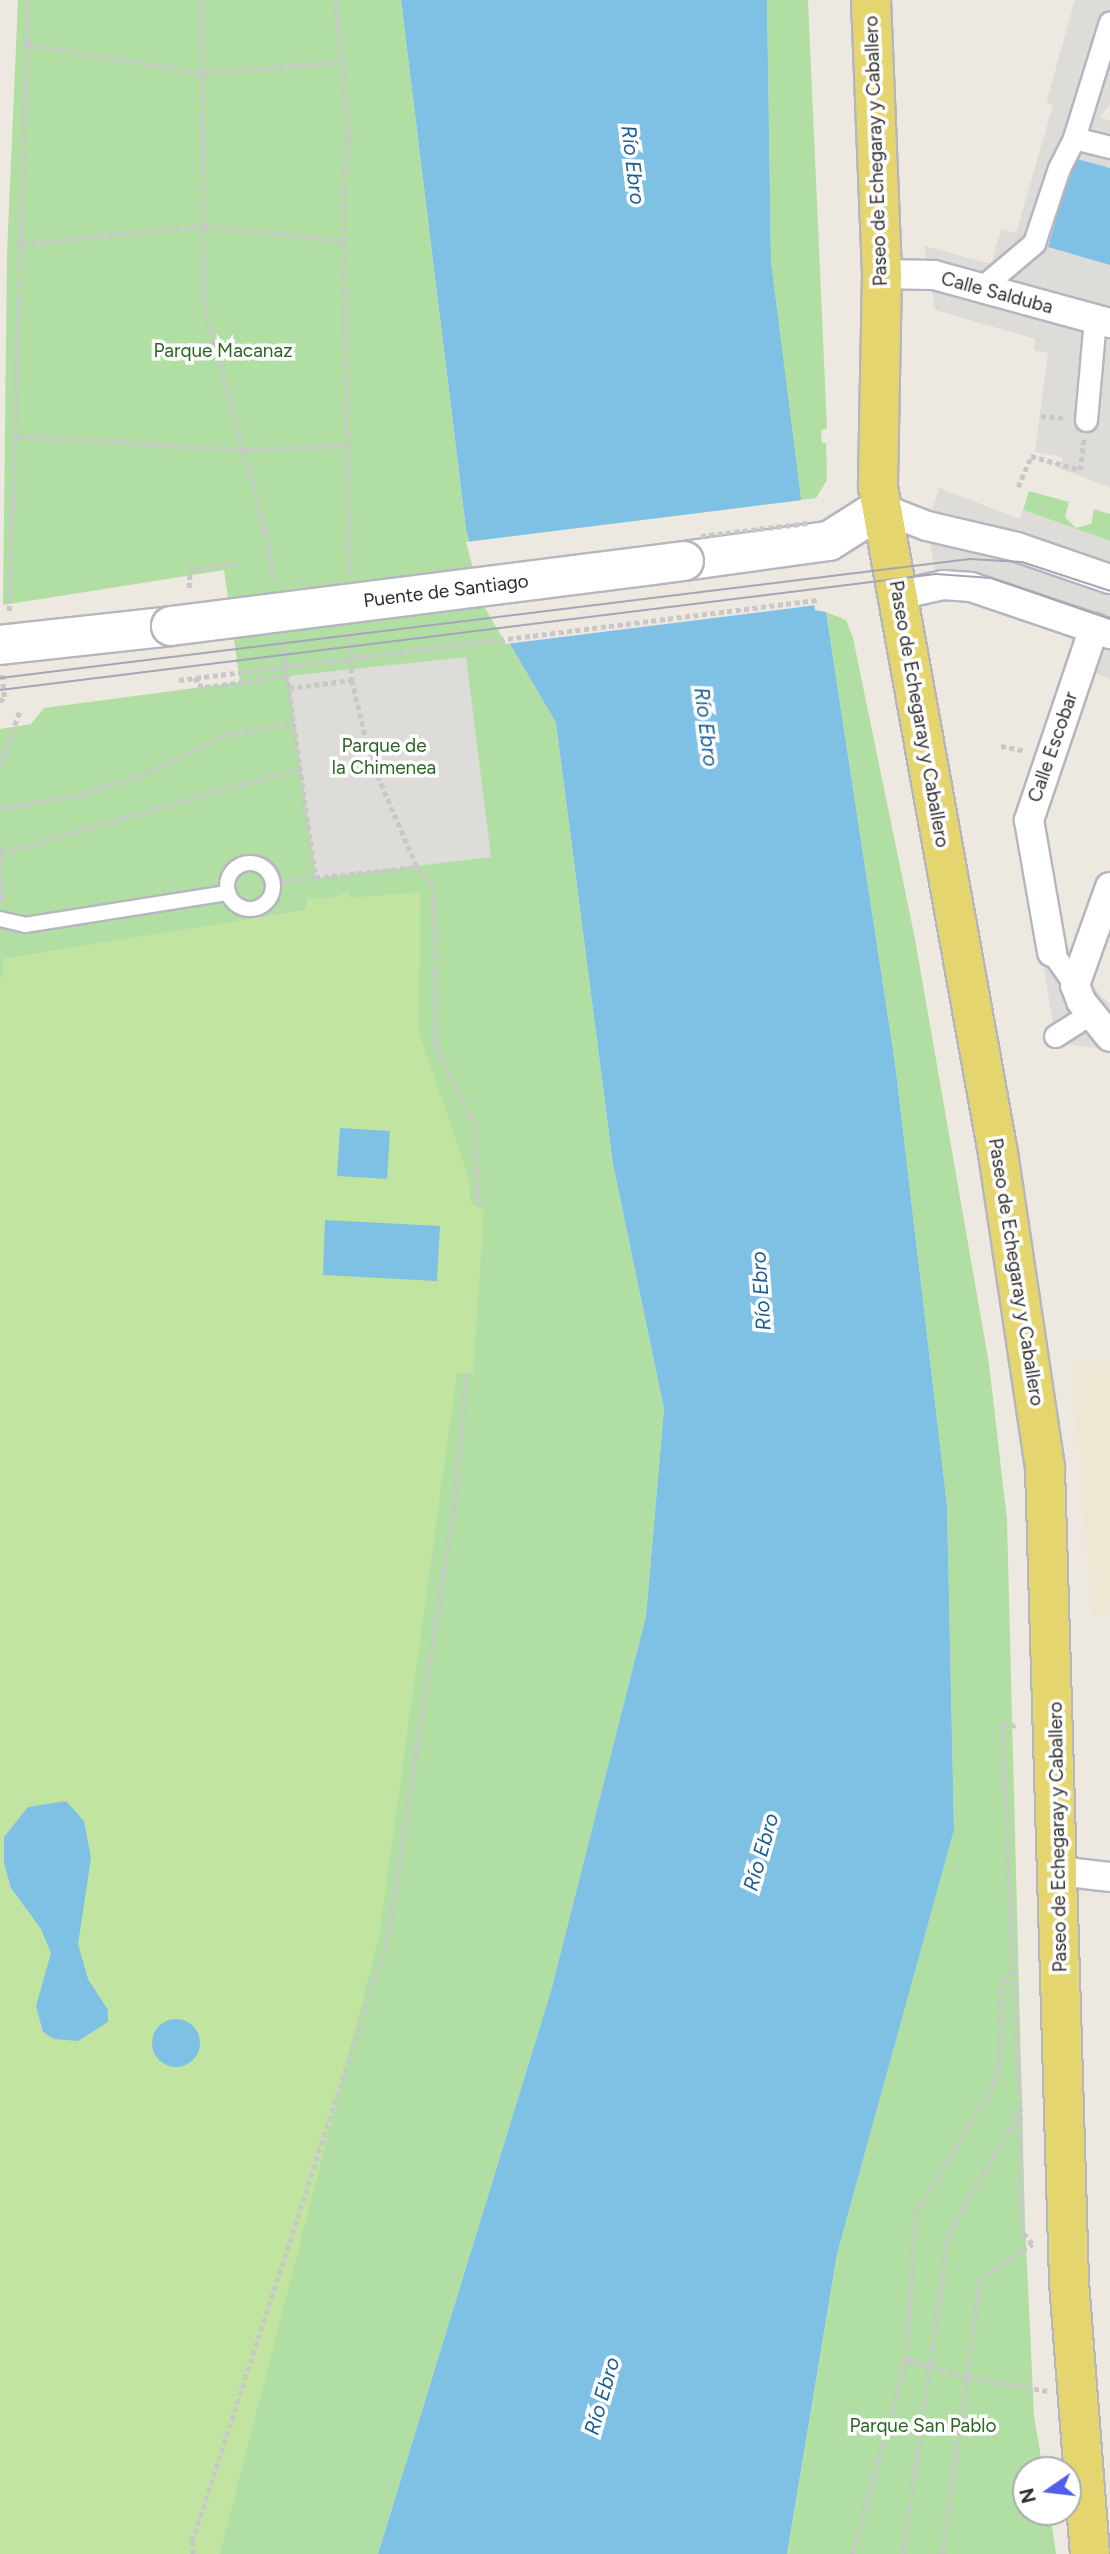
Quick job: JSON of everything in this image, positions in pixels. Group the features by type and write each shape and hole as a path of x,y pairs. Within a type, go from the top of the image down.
{"main road":[{"name":"Paseo de Echegaray y Caballero","path":"871,0 882,274 878,445 881,508 1035,1386 1051,1569 1069,2282 1090,2554"},
{"name":"Puente de Santiago","path":"4,628 171,626 810,545 846,534 881,508"}],"street":[{"path":"981,288 1034,243 1059,168 1074,138 1110,22"},
{"path":"1074,138 1110,147"},
{"name":"Calle Salduba","path":"882,274 934,275 1102,321"},
{"path":"1077,419 1102,321"},
{"path":"881,508 927,526 1017,547 1110,579"},
{"path":"898,595 943,586 971,587 1102,631"},
{"name":"Calle Escobar","path":"1075,985 1052,952 1029,820 1102,631"},
{"path":"1110,887 1075,985 1090,1014 1110,1037"},
{"path":"1055,1036 1090,1014"},
{"path":"1059,1871 1110,1877"}],"lane":[{"path":"242,863 262,865 274,882 268,902 255,909 242,908 228,893 231,872 242,863"},
{"path":"1,920 25,925 228,893"}],"path":[{"path":"4,628 17,436 28,0"},
{"path":"202,0 204,306 267,535 276,598"},
{"path":"336,0 349,137 344,241 350,590"},
{"path":"27,44 202,73 341,62"},
{"path":"22,244 203,226 344,241"},
{"path":"1018,487 1031,456 1080,470 1077,419 1041,416"},
{"path":"17,436 244,450 348,444"},
{"path":"188,588 190,570 237,563"},
{"path":"179,680 817,600"},
{"path":"351,630 352,680 372,760 416,867 433,887 436,1047 475,1125 479,1208"},
{"path":"282,637 316,878"},
{"path":"0,702 4,697 1,666"},
{"path":"197,677 198,685 205,687 288,676"},
{"path":"289,688 352,680"},
{"path":"0,765 20,710"},
{"path":"0,808 81,796 148,772 226,735 294,723"},
{"path":"1,853 300,767"},
{"path":"0,845 1,920"},
{"path":"274,882 416,867"},
{"path":"193,2554 192,2541 387,1942 453,1510 467,1373"},
{"path":"942,2554 980,2279 1032,2244 1020,2231 1020,2112 1002,1726 1019,1725"},
{"path":"852,2554 906,2360 915,2214 993,2085 1000,2062 1001,1991 1014,1963"},
{"path":"902,2554 932,2369 948,2234 1020,2112"},
{"path":"906,2360 932,2369 1039,2391"},
{"path":"1054,2378 1055,2391"}],"shaded area":[{"path":"1075,0 1110,0 1110,104 1100,117 1110,121 1110,168 1074,158 1048,247 1110,265 1110,487 1060,469 1063,457 1035,452 1048,352 1034,351 1035,339 935,310 924,246 991,264 1001,229 1016,233 1053,105 1046,103"},
{"path":"939,488 1020,519 1023,510 1110,541 1110,679 1090,671 1080,641 938,586 927,526"},
{"path":"466,657 491,857 316,878 288,676"},
{"path":"1082,945 1083,975 1110,1005 1110,1050 1056,1043 1042,956"},
{"path":"1071,1362 1110,1362 1110,1614 1092,1617"}],"green space":[{"name":"Parque de la Chimenea","path":"18,0 401,0 466,529 485,601 556,723 613,1164 664,1409 646,1616 551,1991 378,2554 181,2554 443,1370 473,1374 324,1196 408,898 350,898 348,892 335,898 307,898 307,910 5,959 0,986 0,729 31,724 44,708 240,682 224,570 3,605 7,253"},
{"path":"767,0 808,0 827,429 821,430 822,443 826,443 827,480 816,498 800,500 771,262"},
{"path":"1029,491 1069,502 1065,517 1076,528 1091,524 1094,509 1110,514 1110,541 1023,510"},
{"name":"Parque San Pablo","path":"826,612 846,620 853,638 915,939 989,1364 1007,1520 1025,2223 1034,2415 1041,2456 1012,2456 1012,2526 1052,2526 1056,2554 787,2554 837,2254 954,1830 947,1505 895,1063"},
{"path":"348,892 350,898 420,892 419,1033 468,1175 471,1204 484,1210 473,1374 457,1373 379,1937 220,2554 0,2554 0,986 4,959 306,910 307,898 335,898"}],"water":[{"name":"Río Ebro","path":"401,0 767,0 771,262 815,610 826,612 895,1063 947,1505 954,1830 837,2254 787,2554 378,2554 551,1991 646,1616 664,1409 613,1164 556,723 485,601 466,529"},
{"path":"1074,158 1110,168 1110,265 1048,247"},
{"path":"340,1128 390,1131 387,1179 337,1176"},
{"path":"325,1220 440,1226 437,1281 323,1275"},
{"path":"66,1801 84,1821 91,1858 78,1944 88,1979 108,2010 108,2022 78,2041 54,2039 43,2032 36,2006 51,1953 41,1929 11,1888 4,1863 4,1837 28,1807"},
{"path":"176,2019 193,2026 200,2043 193,2060 176,2067 159,2060 152,2043 159,2026"}],"pier":[{"path":"803,500 817,605 506,644 482,603 466,542"}],"tram line":[{"path":"0,678 970,559 1022,562 1110,591"},
{"path":"0,690 936,574 991,578 1110,619"}],"park label":[{"name":"Parque Macanaz","path":"223,351"}]}
